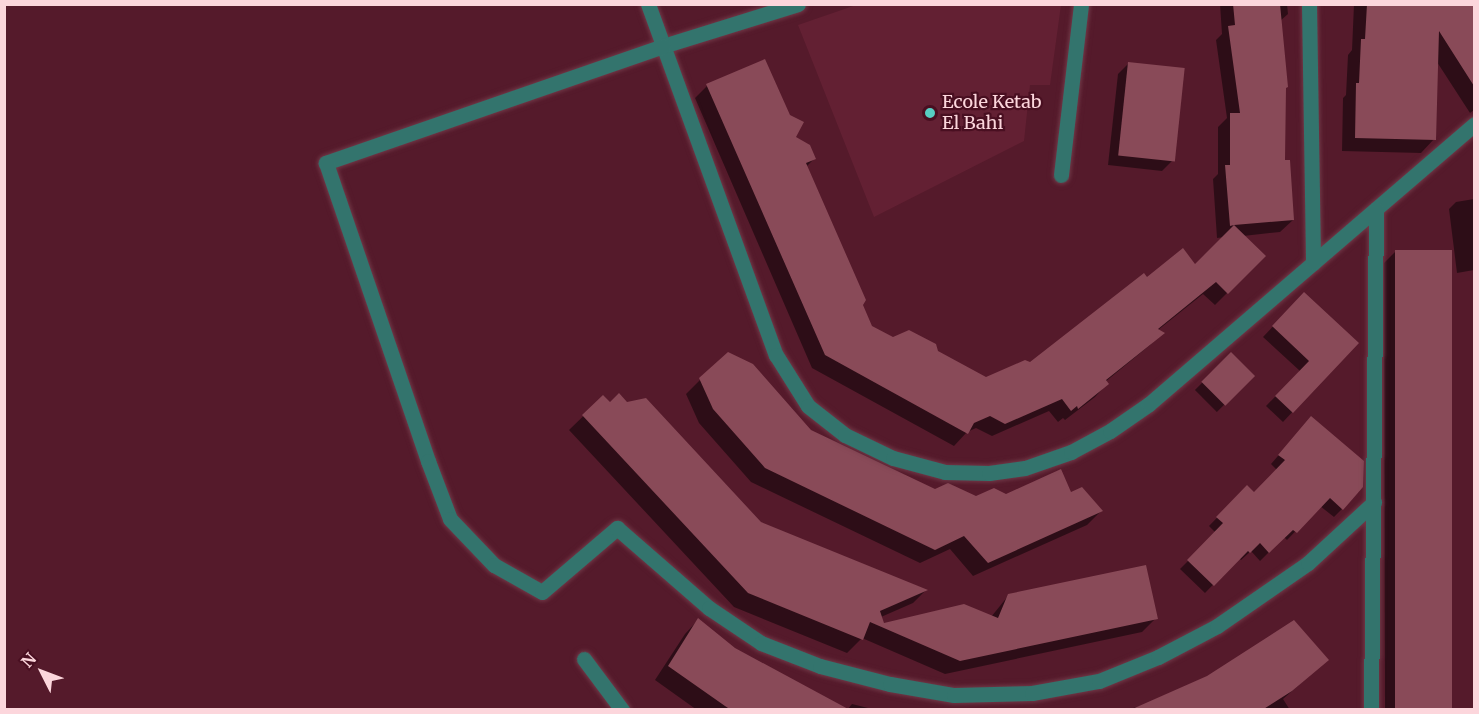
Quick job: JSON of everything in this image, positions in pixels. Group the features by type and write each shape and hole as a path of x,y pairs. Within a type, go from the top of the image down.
{"street":[{"path":"648,4 776,355 808,406 845,435 893,458 945,472 989,472 1025,468 1071,452 1110,430 1149,404 1474,124"},
{"path":"798,4 663,46 326,163 450,519 494,566 542,592 617,528 709,608 761,643 820,666 890,684 954,695 1032,693 1098,681 1158,657 1217,626 1308,563 1374,502"},
{"path":"1061,175 1081,4"},
{"path":"1309,4 1313,263"},
{"path":"1371,710 1376,209"},
{"path":"584,659 622,710"}],"shaded area":[{"name":"Ecole Ketab El Bahi","path":"856,5 1061,5 1050,85 1030,85 1024,141 874,217 798,25"}],"building":[{"path":"1233,4 1280,4 1288,87 1286,88 1285,160 1290,160 1294,220 1230,226 1225,165 1230,165 1230,113 1240,113 1228,26 1235,25"},
{"path":"1367,4 1474,4 1474,86 1439,31 1436,140 1355,138 1356,83 1359,83 1361,39 1365,39"},
{"path":"765,59 790,115 804,122 796,137 810,145 816,159 806,163 866,300 863,305 872,326 893,337 909,330 936,344 938,351 986,377 1025,360 1030,362 1144,273 1147,277 1183,248 1195,264 1234,225 1266,256 1228,294 1216,282 1158,329 1165,333 1106,380 1109,384 1078,409 1077,406 1071,411 1062,399 1005,424 990,416 974,423 968,434 825,355 706,84"},
{"path":"1128,62 1185,68 1175,161 1118,155"},
{"path":"1395,250 1452,250 1452,710 1395,710"},
{"path":"1304,292 1359,343 1293,413 1275,396 1309,361 1272,326"},
{"path":"728,352 753,364 811,430 935,489 948,483 976,496 994,488 1006,494 1061,469 1071,492 1082,487 1103,511 988,563 964,536 935,550 765,468 713,409 699,378"},
{"path":"1231,352 1255,376 1225,406 1201,382"},
{"path":"619,393 627,402 646,398 761,522 928,590 880,611 884,623 964,604 998,618 1008,594 1146,565 1158,619 960,661 870,622 863,640 748,593 582,415 603,395 610,402"},
{"path":"1311,416 1364,461 1363,487 1343,510 1330,498 1297,533 1293,530 1269,553 1260,543 1250,553 1248,551 1214,586 1187,560 1223,523 1216,517 1247,485 1254,492 1285,460 1278,455"},
{"path":"698,618 735,648 850,710 731,710 668,666"},
{"path":"1294,620 1329,660 1292,691 1262,710 1130,710 1207,676"}],"place":[{"name":"Ecole Ketab El Bahi","path":"930,113"}]}
